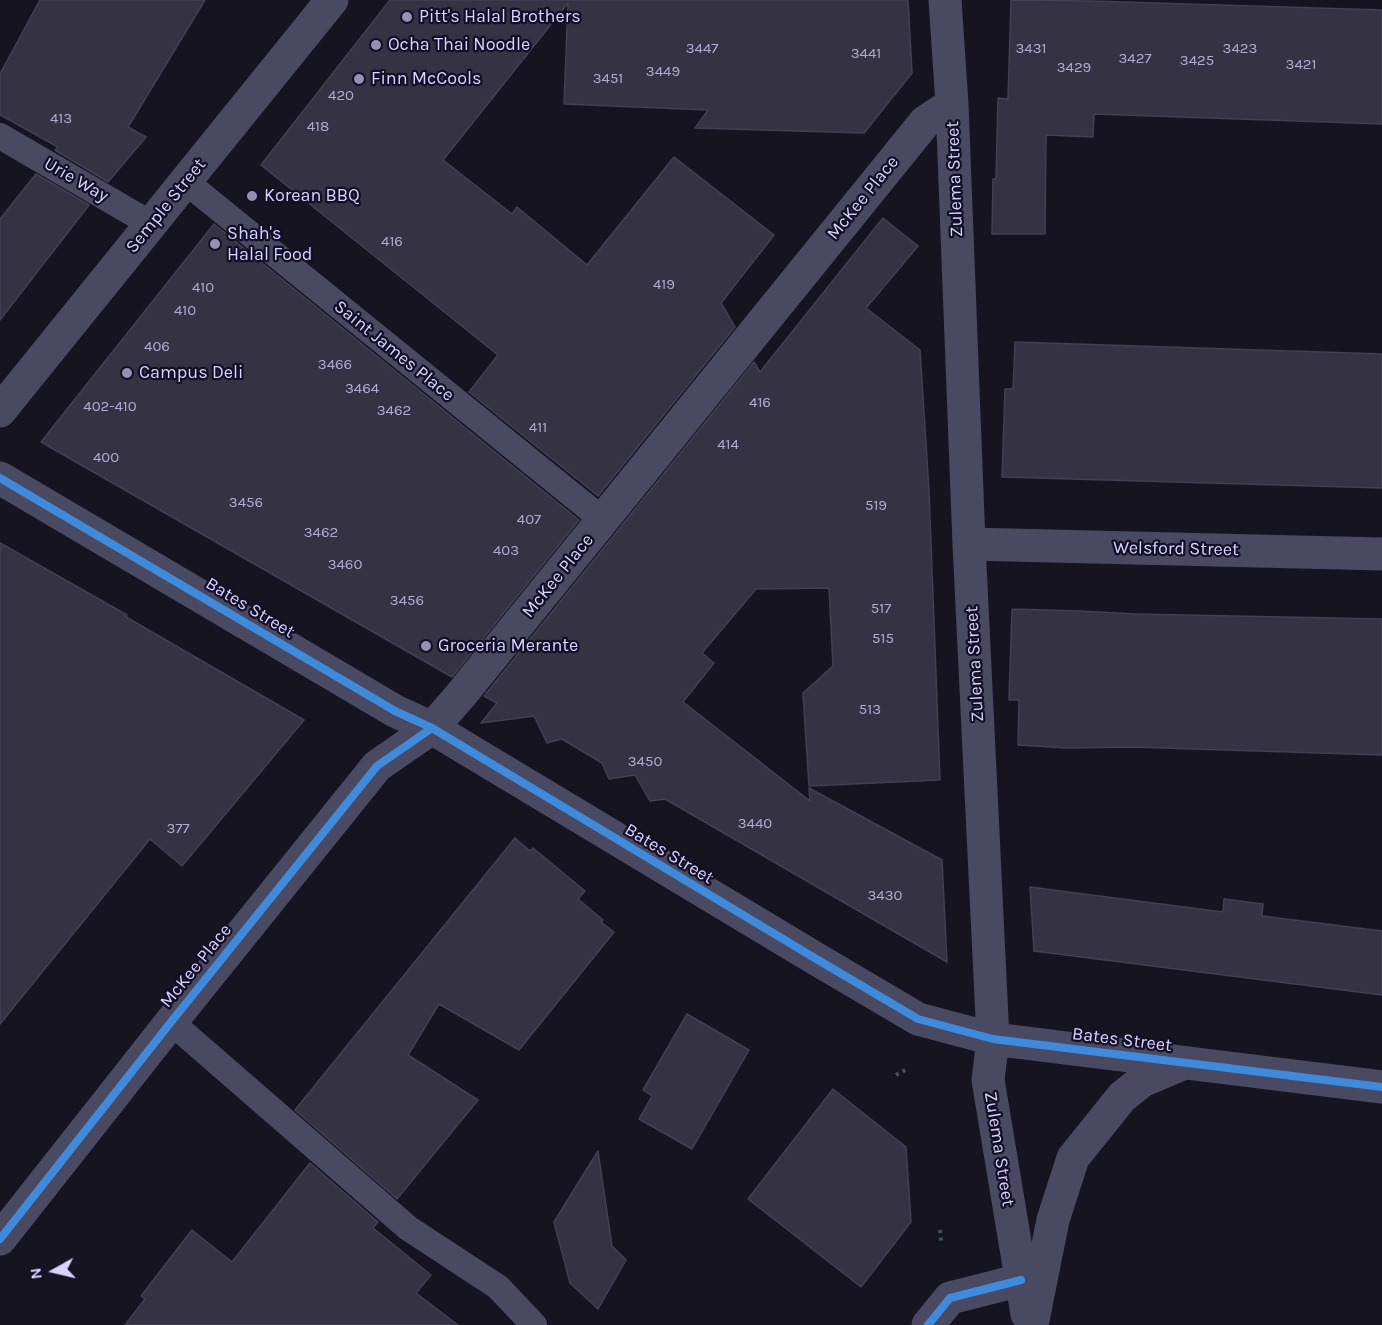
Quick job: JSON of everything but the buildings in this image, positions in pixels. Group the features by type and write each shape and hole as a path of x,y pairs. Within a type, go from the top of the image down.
{"street":[{"name":"Semple Street","path":"0,411 332,0"},
{"name":"Zulema Street","path":"945,0 952,104 969,544 993,1039 988,1080 1030,1325"},
{"name":"McKee Place","path":"0,1239 377,766 432,728 460,696 925,122 952,104"},
{"name":"Bates Street","path":"0,478 395,711 432,728 720,902 918,1018 993,1039 1382,1087"},
{"name":"Welsford Street","path":"969,544 1382,554"},
{"path":"1030,1325 1053,1220 1073,1158 1122,1097 1142,1081 1184,1064"},
{"path":"928,1325 950,1298 1021,1280"}],"lane":[{"name":"Urie Way","path":"0,136 151,224"},
{"name":"Saint James Place","path":"186,182 603,520"},
{"path":"171,1022 408,1228 498,1287 534,1325"}],"path":[{"path":"896,1075 907,1069"},
{"path":"940,1230 941,1241"}],"cycle path":[{"path":"0,478 395,711 432,728 918,1019 993,1039 1382,1087"},
{"path":"0,1239 377,766 432,728"},
{"path":"928,1325 950,1298 1021,1280"}],"place":[{"name":"Pitt's Halal Brothers","path":"407,17"},
{"name":"Ocha Thai Noodle","path":"376,45"},
{"name":"Finn McCools","path":"359,79"},
{"name":"Korean BBQ","path":"252,196"},
{"name":"Shah's Halal Food","path":"215,244"},
{"name":"Campus Deli","path":"127,373"},
{"name":"Groceria Merante","path":"426,646"}]}
